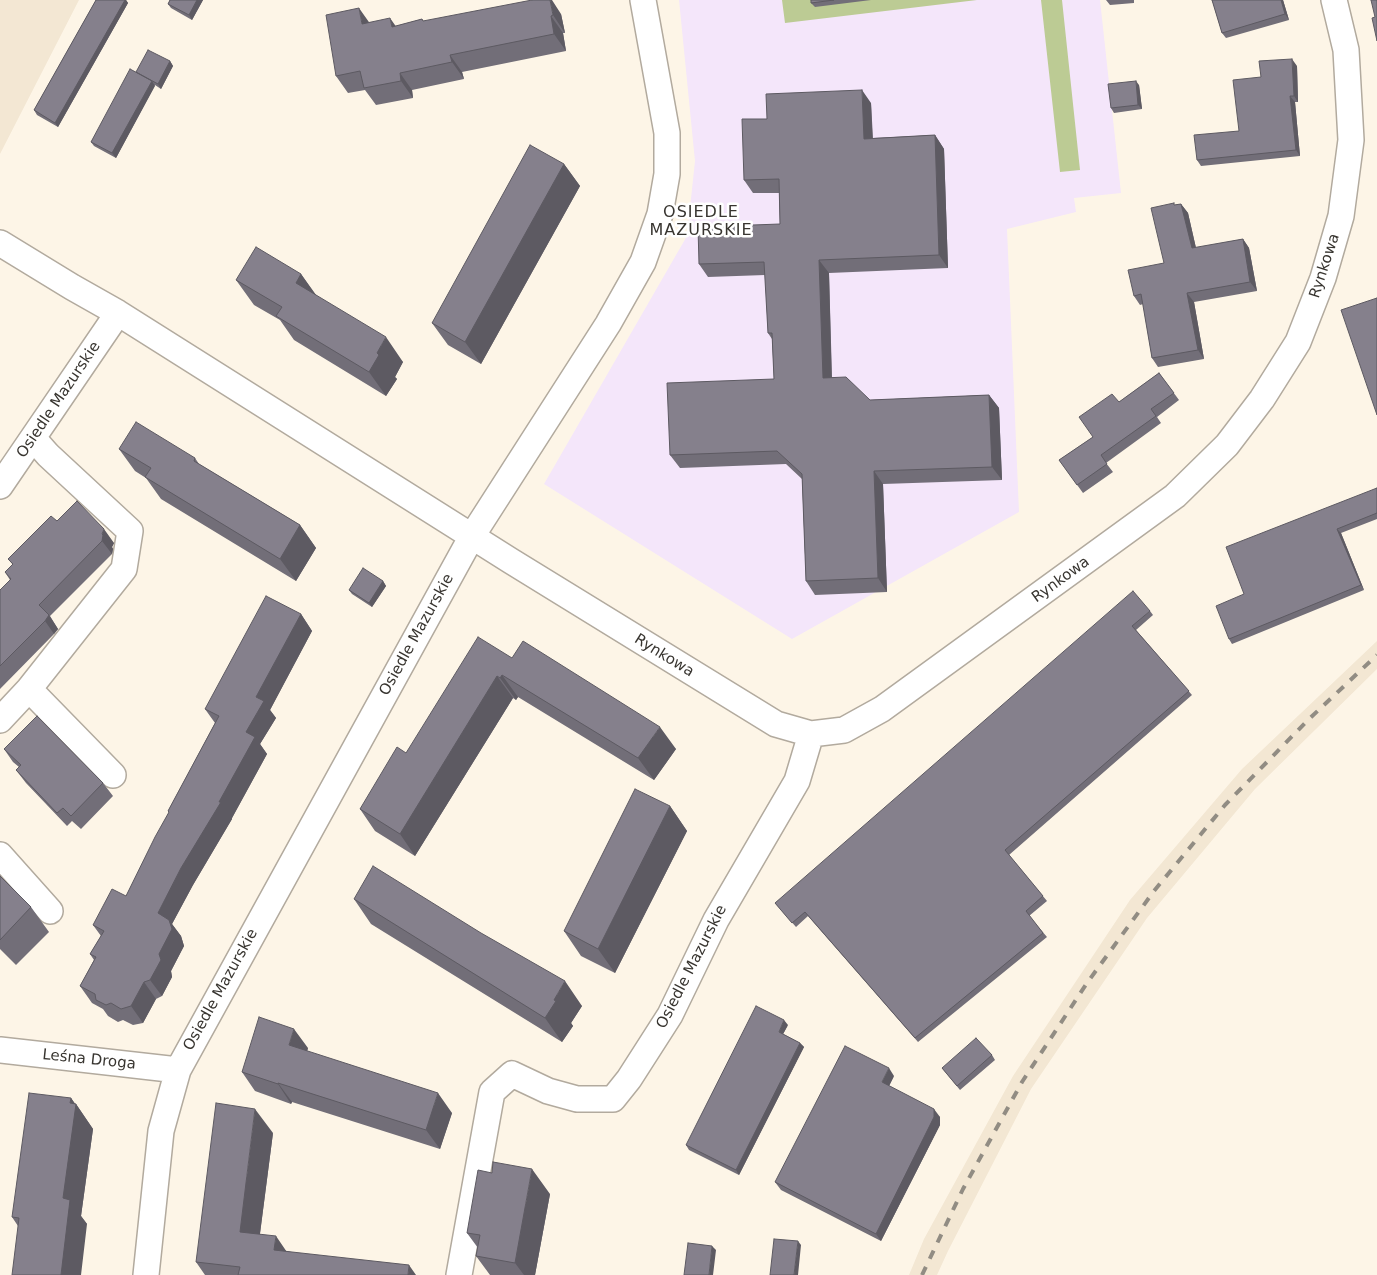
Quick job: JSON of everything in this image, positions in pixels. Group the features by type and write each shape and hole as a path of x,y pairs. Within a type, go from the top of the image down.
{"street":[{"name":"Osiedle Mazurskie","path":"146,1275 161,1131 178,1070 472,536 608,324 643,262 660,219 667,174 667,133 643,0"},
{"name":"Rynkowa","path":"0,243 118,313 472,536 776,724 812,734 844,730 882,710 1175,496 1227,444 1262,400 1298,342 1323,278 1341,216 1351,140 1346,50 1334,0"},
{"name":"Osiedle Mazurskie","path":"0,486 118,313"},
{"path":"0,720 29,689 124,569 130,531 48,455 33,438"},
{"path":"29,689 112,776"},
{"name":"Osiedle Mazurskie","path":"458,1275 492,1092 512,1074 548,1091 577,1099 613,1099 629,1079 670,1016 716,920 797,780 812,734"},
{"path":"0,855 50,911"},
{"name":"Leśna Droga","path":"0,1050 178,1070"}],"shaded area":[{"path":"0,0 79,0 0,154"},
{"path":"679,0 1100,0 1121,193 1074,198 1076,212 1007,229 1019,512 792,639 544,484 687,236 695,161"},
{"path":"1377,641 1377,669 1255,789 1147,918 1031,1089 937,1275 909,1275 924,1239 1013,1076 1130,900 1242,769"}],"green space":[{"path":"782,0 977,0 785,23"},
{"path":"1041,0 1062,0 1080,170 1060,172"}],"building":[{"path":"96,0 125,0 55,123 34,110"},
{"path":"170,0 197,0 189,15 168,4"},
{"path":"532,0 550,0 554,34 450,55 452,62 400,73 401,81 364,88 360,71 336,76 326,15 359,8 362,24 390,18 392,27 422,19 423,21"},
{"path":"811,0 834,0 811,3"},
{"path":"1212,0 1281,0 1285,14 1222,33"},
{"path":"1371,0 1377,0 1377,41 1372,18 1375,17"},
{"path":"148,50 170,61 158,84 136,72"},
{"path":"1292,59 1294,96 1290,96 1296,150 1197,160 1194,135 1239,131 1233,80 1261,77 1259,61"},
{"path":"130,69 152,81 112,153 91,142"},
{"path":"1136,81 1138,105 1111,108 1108,84"},
{"path":"862,90 864,139 935,135 939,255 819,260 823,378 846,377 870,400 989,395 992,467 874,471 878,578 806,581 802,474 777,451 670,455 667,383 774,379 772,333 768,333 764,262 699,264 698,227 780,224 779,179 744,180 742,119 767,119 766,94"},
{"path":"530,145 564,164 465,342 432,323"},
{"path":"1174,203 1174,205 1181,204 1192,248 1243,239 1250,282 1187,293 1198,350 1152,358 1141,294 1134,296 1128,270 1164,263 1151,208"},
{"path":"256,247 301,274 296,283 386,337 377,353 379,355 369,372 276,316 282,307 236,280"},
{"path":"1377,298 1377,415 1341,310"},
{"path":"1159,373 1174,393 1151,409 1156,416 1101,455 1107,464 1077,485 1059,460 1093,437 1079,417 1112,394 1119,402"},
{"path":"136,422 195,458 194,461 300,525 280,559 145,477 151,468 119,449"},
{"path":"1377,488 1377,513 1337,529 1361,585 1229,639 1216,606 1244,594 1226,547"},
{"path":"77,501 104,529 102,541 39,605 49,615 0,666 0,590 11,579 5,572 13,564 8,559 51,516 57,521"},
{"path":"363,568 383,581 369,603 349,590"},
{"path":"1133,591 1150,611 1132,626 1189,691 1005,850 1043,896 1026,911 1043,933 915,1038 805,912 792,923 775,903"},
{"path":"266,596 301,614 256,697 264,701 246,732 255,737 219,802 221,802 181,868 158,913 169,920 172,929 159,954 161,960 150,980 144,982 131,1006 121,1009 111,1003 106,1005 96,1000 95,994 80,986 96,957 90,954 104,931 93,925 112,889 126,896 168,811 219,716 205,709"},
{"path":"478,637 512,658 523,641 660,727 638,758 502,675 500,678 497,676 400,834 360,809 397,747 406,753"},
{"path":"37,716 103,783 71,816 63,808 57,813 16,770 21,765 4,749"},
{"path":"635,789 670,806 598,949 564,931"},
{"path":"373,866 481,933 565,981 554,1000 556,1001 545,1018 354,899"},
{"path":"0,876 31,907 0,940"},
{"path":"756,1006 784,1020 779,1032 800,1043 736,1170 686,1145"},
{"path":"259,1017 294,1029 289,1045 438,1093 426,1130 242,1072"},
{"path":"976,1038 992,1055 957,1086 942,1068"},
{"path":"845,1046 889,1068 882,1082 934,1109 934,1117 876,1234 775,1182"},
{"path":"29,1093 71,1098 70,1103 76,1104 63,1198 70,1200 61,1275 12,1275 19,1218 12,1217"},
{"path":"216,1103 255,1109 240,1232 276,1236 274,1250 409,1265 408,1275 238,1275 240,1267 196,1262"},
{"path":"493,1162 532,1169 515,1263 476,1256 480,1235 467,1233 478,1170 492,1173"},
{"path":"774,1239 798,1241 794,1275 770,1275"},
{"path":"688,1243 712,1246 709,1275 684,1275"}],"railway":[{"path":"922,1275 963,1189 1022,1082 1087,983 1154,891 1225,805 1308,720 1377,655"}],"district":[{"name":"OSIEDLE MAZURSKIE","path":"701,222"}]}
